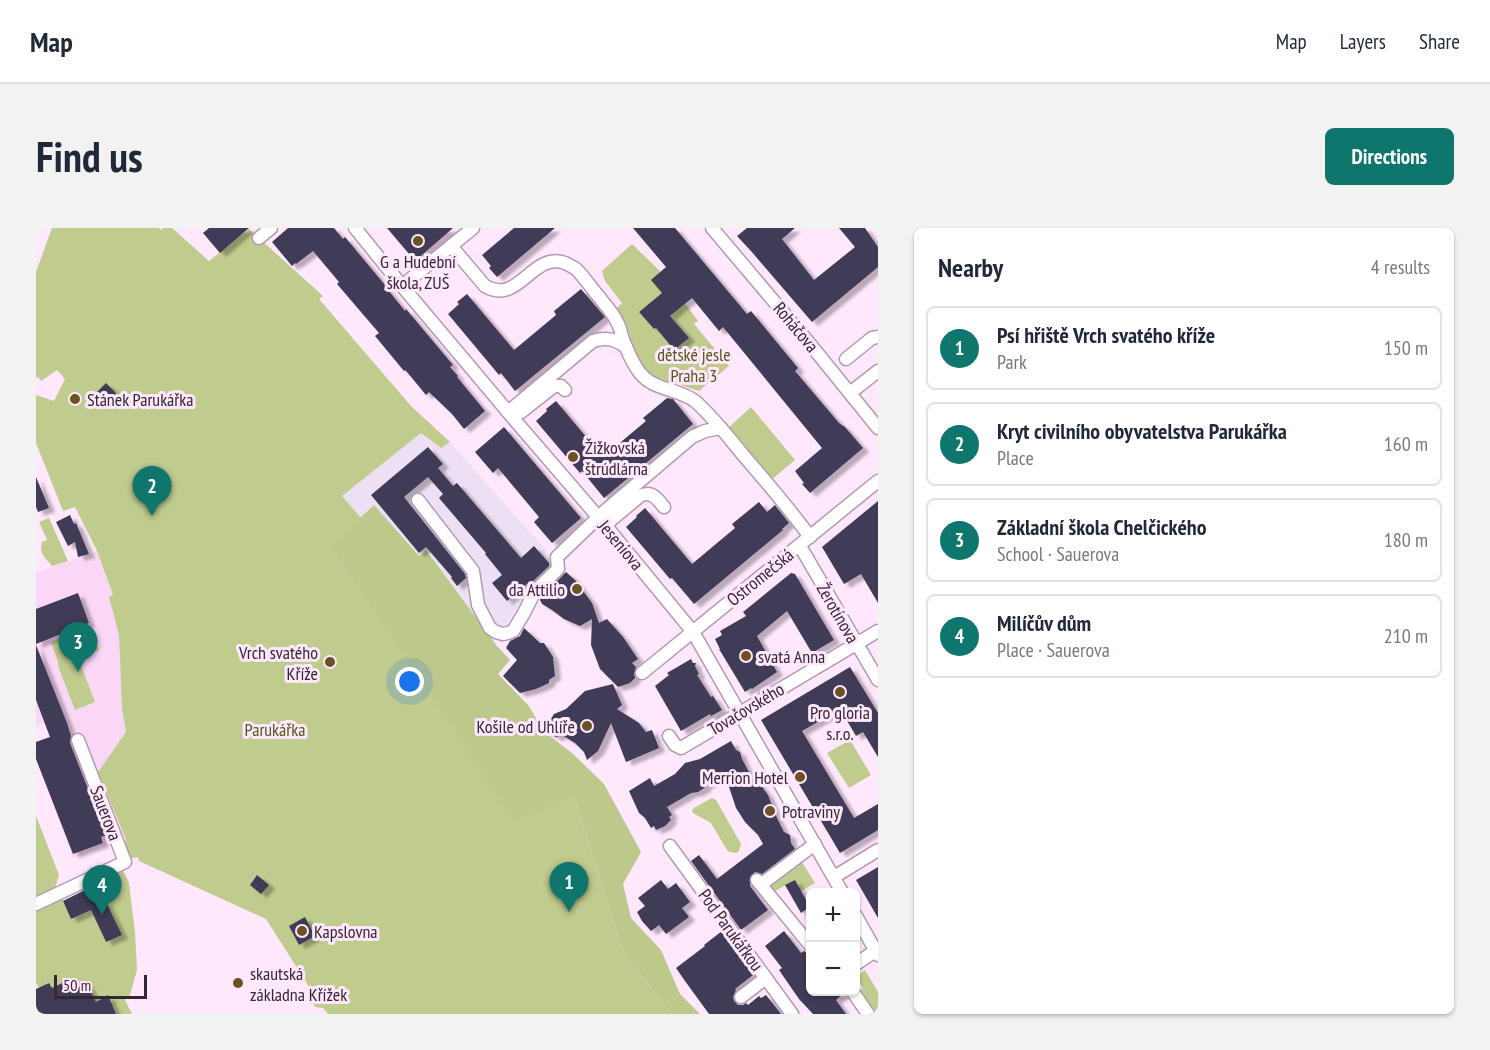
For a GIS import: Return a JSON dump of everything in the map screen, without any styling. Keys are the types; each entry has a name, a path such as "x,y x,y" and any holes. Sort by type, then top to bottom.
{"street":[{"path":"259,238 271,228"},
{"name":"Jeseniova","path":"355,228 693,632 840,888"},
{"path":"402,286 473,228"},
{"name":"Roháčova","path":"712,228 878,428"},
{"path":"452,246 485,286 491,290 507,290 518,284 541,264 552,261 563,262 576,268 617,320 635,366 645,379 652,384 689,397 698,404 721,428 810,537"},
{"path":"846,359 872,338 878,337"},
{"path":"511,415 593,341 600,339 617,341 626,347"},
{"path":"850,393 878,371"},
{"path":"511,415 554,386 561,386 565,390"},
{"path":"867,415 878,406"},
{"path":"602,522 692,437 705,431 721,428"},
{"name":"Ostromečská","path":"642,673 878,481"},
{"path":"418,500 473,571 478,604 484,618 490,628 503,634 513,630 535,591 558,569 557,557 602,522 645,493 655,496 664,507"},
{"name":"Žerotínova","path":"800,546 878,680"},
{"name":"Tovačovského","path":"669,736 675,745 681,748 878,631"},
{"name":"Sauerova","path":"36,904 125,862 78,740"},
{"path":"808,942 762,880 815,844"},
{"name":"Pod Parukářkou","path":"670,846 792,1014"},
{"path":"834,877 878,850"},
{"path":"860,924 877,953 860,962"},
{"path":"741,996 766,978"},
{"path":"856,996 868,1014"}],"shaded area":[{"path":"421,433 441,448 450,442 559,565 521,602 444,716 342,496"},
{"path":"97,551 113,596 109,598 119,635 122,709 126,732 98,773 125,837 73,858 36,759 36,742 52,735 50,730 47,731 44,723 36,727 36,573"}],"green space":[{"name":"Parukářka","path":"52,228 158,228 162,230 172,228 209,261 249,229 323,296 319,299 411,406 450,442 441,448 421,433 342,496 361,518 330,546 514,820 574,796 623,952 671,1014 328,1014 323,1008 315,1007 312,1001 315,996 266,919 139,861 138,857 128,859 125,837 98,772 126,732 122,709 119,635 109,597 113,595 97,551 75,507 63,511 36,443 36,395 54,401 65,379 57,370 41,381 38,377 36,378 36,272"},
{"name":"dětské jesle Praha 3","path":"632,244 661,272 669,301 662,307 655,299 639,312 674,350 688,338 670,316 685,303 698,321 694,324 729,366 699,391 652,376 638,362 626,324 617,308 622,303 605,281 602,271"},
{"path":"751,407 795,460 771,480 728,428"},
{"path":"374,505 419,556 426,550 497,646 510,660 498,674 529,706 543,731 572,753 604,784 641,852 623,884 631,918 661,950 680,994 700,1014 671,1014 623,952 574,796 514,821 330,546"},
{"path":"49,518 68,561 52,566 42,553 42,542 47,540 39,522"},
{"path":"90,628 99,650 78,658 95,702 75,710 51,642"},
{"path":"850,740 871,775 849,788 827,753"},
{"path":"712,798 716,800 741,844 736,853 727,850 711,823 693,813 694,808"},
{"path":"36,816 59,875 55,888 36,897"},
{"path":"800,859 815,883 793,896 790,893 799,888 795,880 775,891 768,882"},
{"path":"122,868 129,883 135,932 137,970 130,995 125,1000 132,1014 116,1014 108,996 96,1002 87,983 77,988 74,983 64,988 62,983 52,988 49,983 39,988 36,983 36,909 61,897 71,919 91,910 106,942 121,934 106,902 102,904 91,883"},
{"path":"865,970 878,992 878,1014 860,991 863,989 860,984 860,974"}],"building":[{"path":"209,228 249,228 220,253 203,233"},
{"path":"288,228 334,228 343,239 345,237 405,311 406,309 453,365 450,367 485,411 464,429 429,392 426,395 375,336 379,333 337,284 339,282 313,251 292,266 272,242"},
{"name":"G a Hudební škola, ZUŠ","path":"387,228 453,228 415,261"},
{"path":"514,228 555,228 497,277 482,255"},
{"path":"633,228 675,228 747,314 751,311 798,368 795,371 863,448 810,493 795,471 822,448 723,327 719,331 692,298 670,316 689,338 674,350 639,312 662,293 651,280 666,267"},
{"path":"747,228 795,228 782,239 814,280 855,247 839,228 865,228 878,247 878,267 812,322 737,236"},
{"path":"581,289 605,317 515,391 448,314 467,294 514,350 556,315 554,311"},
{"path":"106,383 116,393 104,405 94,395"},
{"path":"667,398 673,399 693,424 604,498 536,421 556,401 603,457 646,421 643,418"},
{"path":"504,427 581,518 552,543 534,522 539,517 498,468 493,473 475,452"},
{"path":"428,447 443,464 438,468 453,486 457,483 521,558 534,546 549,563 549,566 529,585 528,583 507,601 492,583 502,575 439,498 443,494 428,477 404,497 465,574 466,578 457,586 426,547 419,553 371,495"},
{"path":"36,477 49,508 38,512 36,507"},
{"path":"878,501 878,603 861,574 844,584 822,547"},
{"path":"759,502 767,512 775,505 789,523 694,604 626,527 645,508 692,564 735,528 732,524"},
{"path":"70,515 74,524 76,523 89,554 78,557 75,542 68,546 56,522"},
{"path":"566,572 592,603 599,623 607,619 638,659 632,663 636,667 635,678 630,683 618,687 600,669 591,645 592,619 580,626 564,619 542,604 540,600 542,596"},
{"path":"791,573 795,574 834,640 812,653 787,611 757,636 777,672 745,692 715,639 722,635 720,631 746,616 743,612"},
{"path":"78,593 89,623 36,644 36,609"},
{"path":"524,628 540,643 544,643 553,657 555,676 549,680 549,683 520,693 503,676 517,660 506,648 510,641 520,636"},
{"path":"36,645 67,723 71,736 70,743 106,835 101,837 103,843 73,854 36,759 36,742 50,737 36,700"},
{"path":"691,659 693,663 696,663 699,674 697,675 722,710 711,716 710,714 681,731 655,686 669,675 667,673"},
{"path":"850,667 878,713 878,757 863,732 856,736 840,709 802,731 854,818 878,804 878,830 840,853 761,720"},
{"path":"613,684 622,705 617,709 639,723 646,732 652,730 659,748 626,762 611,723 598,751 587,760 584,752 575,743 562,735 556,737 544,730 554,714 566,709 585,691"},
{"path":"731,741 736,750 740,752 750,774 768,795 784,832 790,835 795,849 762,874 755,872 750,877 750,886 768,910 741,930 691,861 699,855 717,879 763,844 736,808 728,784 722,775 698,792 691,793 667,807 672,815 669,817 671,820 656,830 654,826 651,828 639,813 629,791 650,778 654,786 675,774 685,763 700,759"},
{"path":"878,867 878,918 856,880"},
{"path":"257,875 269,885 261,894 250,885"},
{"path":"661,880 668,889 676,883 690,902 682,908 689,917 666,934 659,925 651,931 637,912 645,906 638,898"},
{"path":"795,880 806,900 806,910 801,913 785,885"},
{"path":"93,886 102,904 106,902 122,935 106,942 91,910 71,919 63,901"},
{"name":"Kapslovna","path":"305,917 315,936 299,945 289,926"},
{"path":"722,931 753,975 735,989 734,1001 738,1005 746,1003 748,1005 759,996 761,998 766,995 781,1014 709,1014 685,981 676,968"},
{"path":"784,931 801,953 806,952 806,996 840,996 836,1000 846,1014 813,1014 799,999 779,970 782,968 765,946"},
{"path":"49,983 52,988 62,983 64,988 74,983 77,988 87,983 96,1002 108,995 116,1014 36,1014 36,989"}],"place":[{"name":"G a Hudební škola, ZUŠ","path":"418,241"},
{"name":"Stánek Parukářka","path":"75,399"},
{"name":"Žižkovská štrúdlárna","path":"573,457"},
{"name":"Kryt civilního obyvatelstva Parukářka","path":"152,516"},
{"name":"da Attilio","path":"577,589"},
{"name":"svatá Anna","path":"746,656"},
{"name":"Vrch svatého Kříže","path":"330,662"},
{"name":"Základní škola Chelčického","path":"78,672"},
{"name":"Pro gloria s.r.o.","path":"840,692"},
{"name":"Košile od Uhlíře","path":"587,726"},
{"name":"Merrion Hotel","path":"800,777"},
{"name":"Potraviny","path":"770,811"},
{"name":"Psí hřiště Vrch svatého kříže","path":"569,912"},
{"name":"Milíčův dům","path":"102,915"},
{"name":"Kapslovna","path":"302,931"},
{"name":"skautská základna Křížek","path":"238,983"}]}
